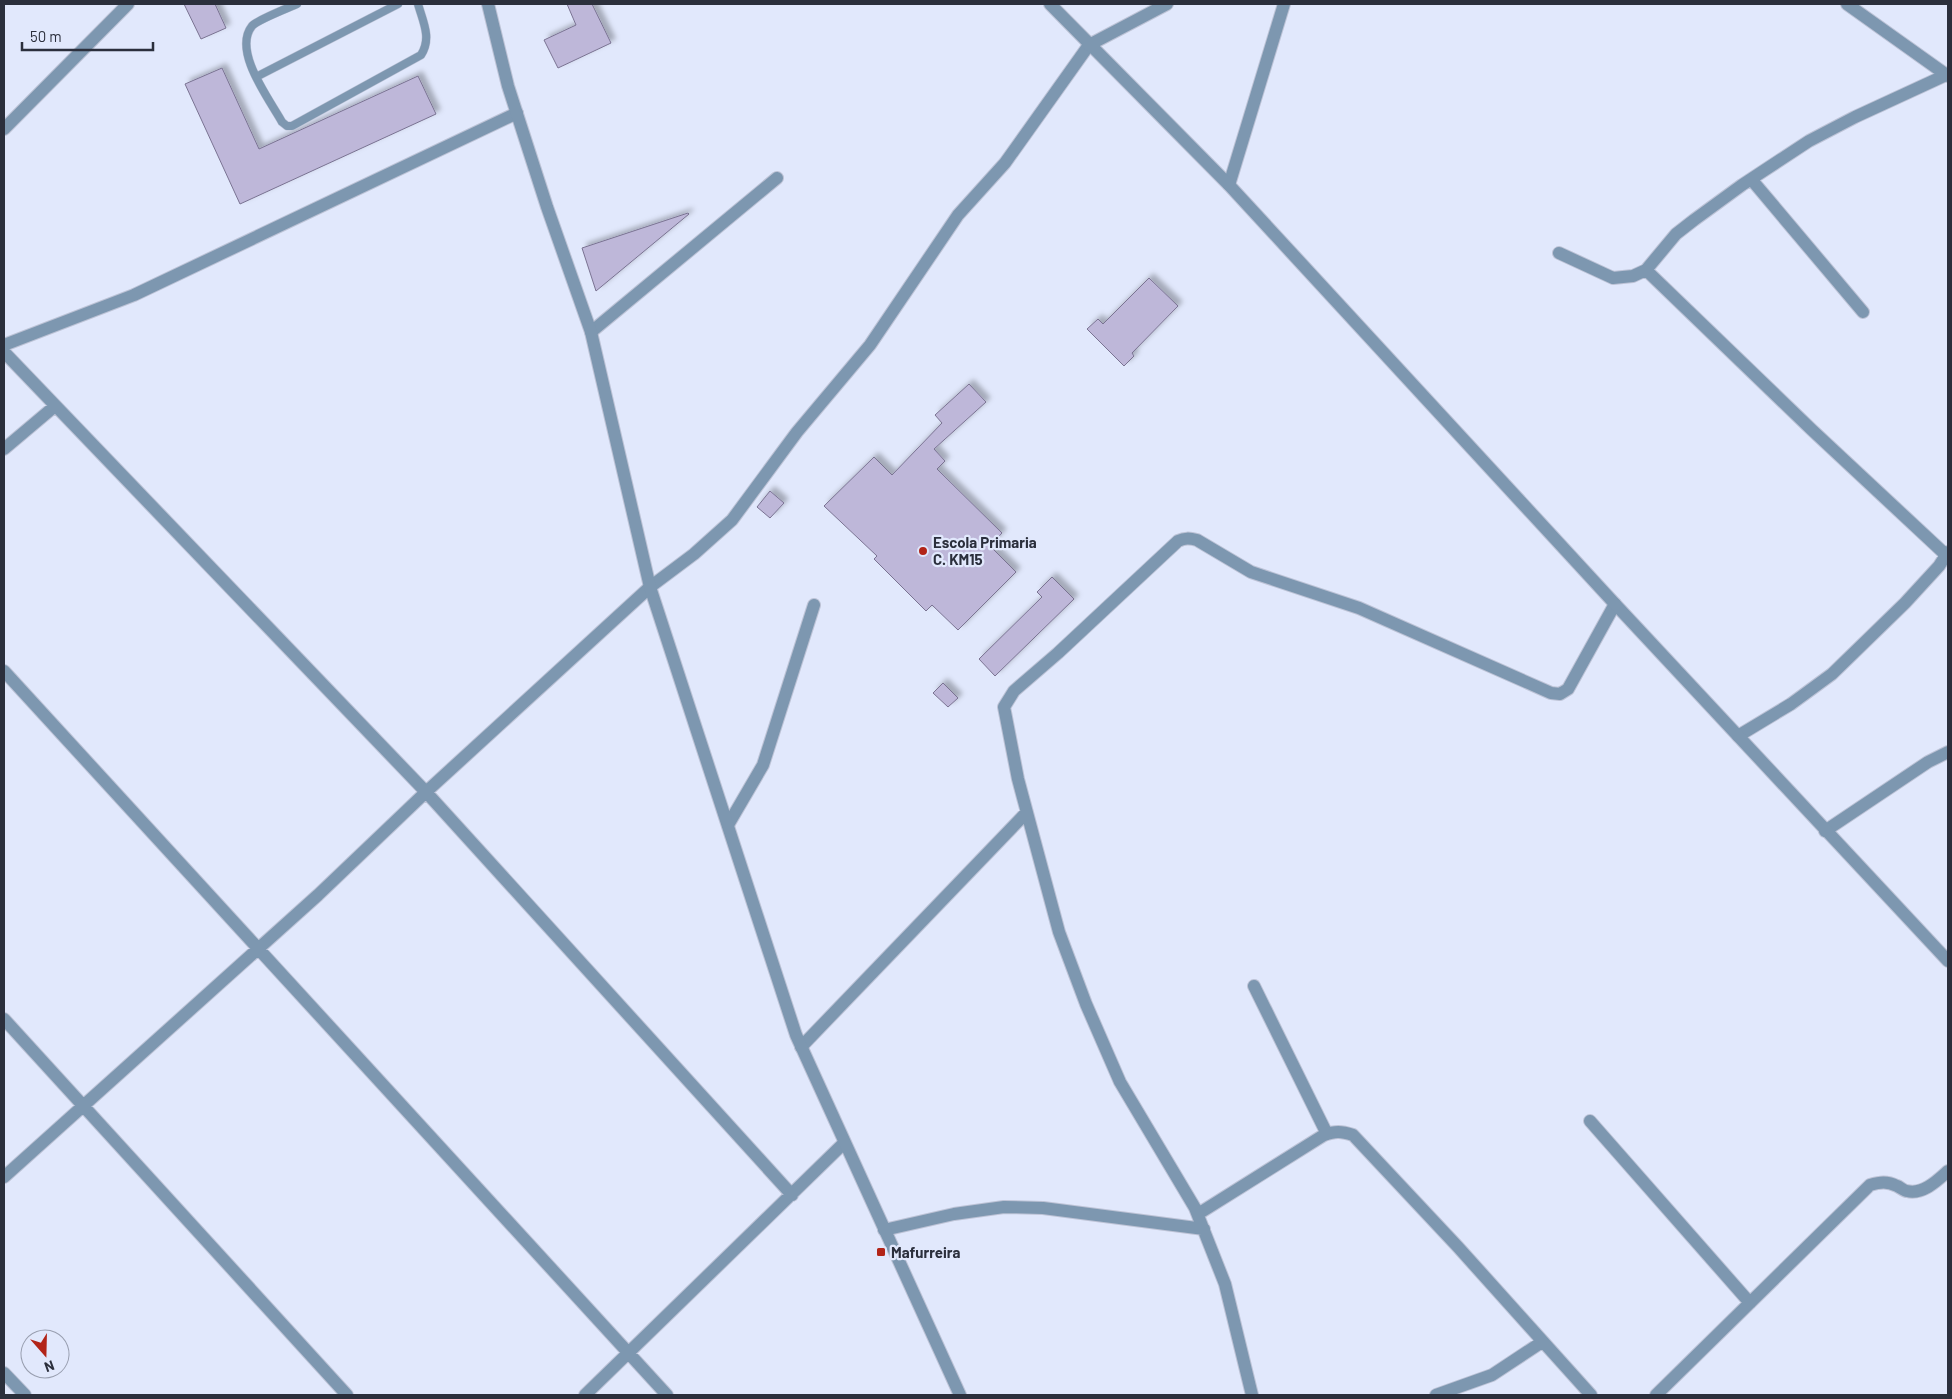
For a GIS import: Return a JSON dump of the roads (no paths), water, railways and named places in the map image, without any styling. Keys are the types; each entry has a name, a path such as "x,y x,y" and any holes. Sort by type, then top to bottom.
{"street":[{"path":"4,129 128,4"},
{"path":"488,4 508,86 591,332 650,587 796,1035 960,1395"},
{"path":"1050,4 1229,185 1614,604 1948,961"},
{"path":"4,1177 259,949 426,792 650,587 694,554 732,520 797,432 870,345 958,215 1005,163 1089,45 1167,4"},
{"path":"1229,185 1284,4"},
{"path":"1847,4 1947,75"},
{"path":"1558,253 1613,278 1633,276 1646,270 1676,234 1751,179 1809,141 1855,117 1947,75"},
{"path":"4,345 134,295 517,113"},
{"path":"591,332 777,178"},
{"path":"1751,179 1863,312"},
{"path":"1646,270 1805,423 1947,553 1939,566 1904,603 1832,674 1791,704 1738,736"},
{"path":"4,352 426,792 792,1195"},
{"path":"4,449 55,406"},
{"path":"1252,1395 1225,1284 1198,1214 1120,1082 1086,1004 1059,932 1027,812 1004,707 1014,691 1058,653 1178,541 1183,539 1197,540 1250,572 1359,608 1551,693 1560,694 1568,689 1614,604"},
{"path":"728,825 763,765 814,605"},
{"path":"4,671 667,1395"},
{"path":"1825,831 1928,762 1948,752"},
{"path":"801,1047 1027,812"},
{"path":"1254,986 1327,1134"},
{"path":"4,1019 347,1395"},
{"path":"1590,1121 1750,1303"},
{"path":"1198,1214 1327,1134 1342,1132 1352,1135 1458,1247 1591,1395"},
{"path":"585,1395 844,1143"},
{"path":"1656,1395 1870,1186 1883,1181 1894,1184 1908,1192 1922,1190 1936,1182 1948,1171"},
{"path":"884,1230 954,1214 1004,1207 1043,1208 1204,1229"},
{"path":"1436,1395 1492,1375 1542,1342"},
{"path":"4,1372 25,1395"}],"lane":[{"path":"297,4 253,25 249,32 247,44 248,60 256,77 282,122 287,126 292,126 421,55 426,47 428,38 418,4"},
{"path":"256,77 398,4"}],"place":[{"name":"Escola Primaria C. KM15","path":"923,551"},
{"name":"Mafurreira","path":"881,1252"}]}
